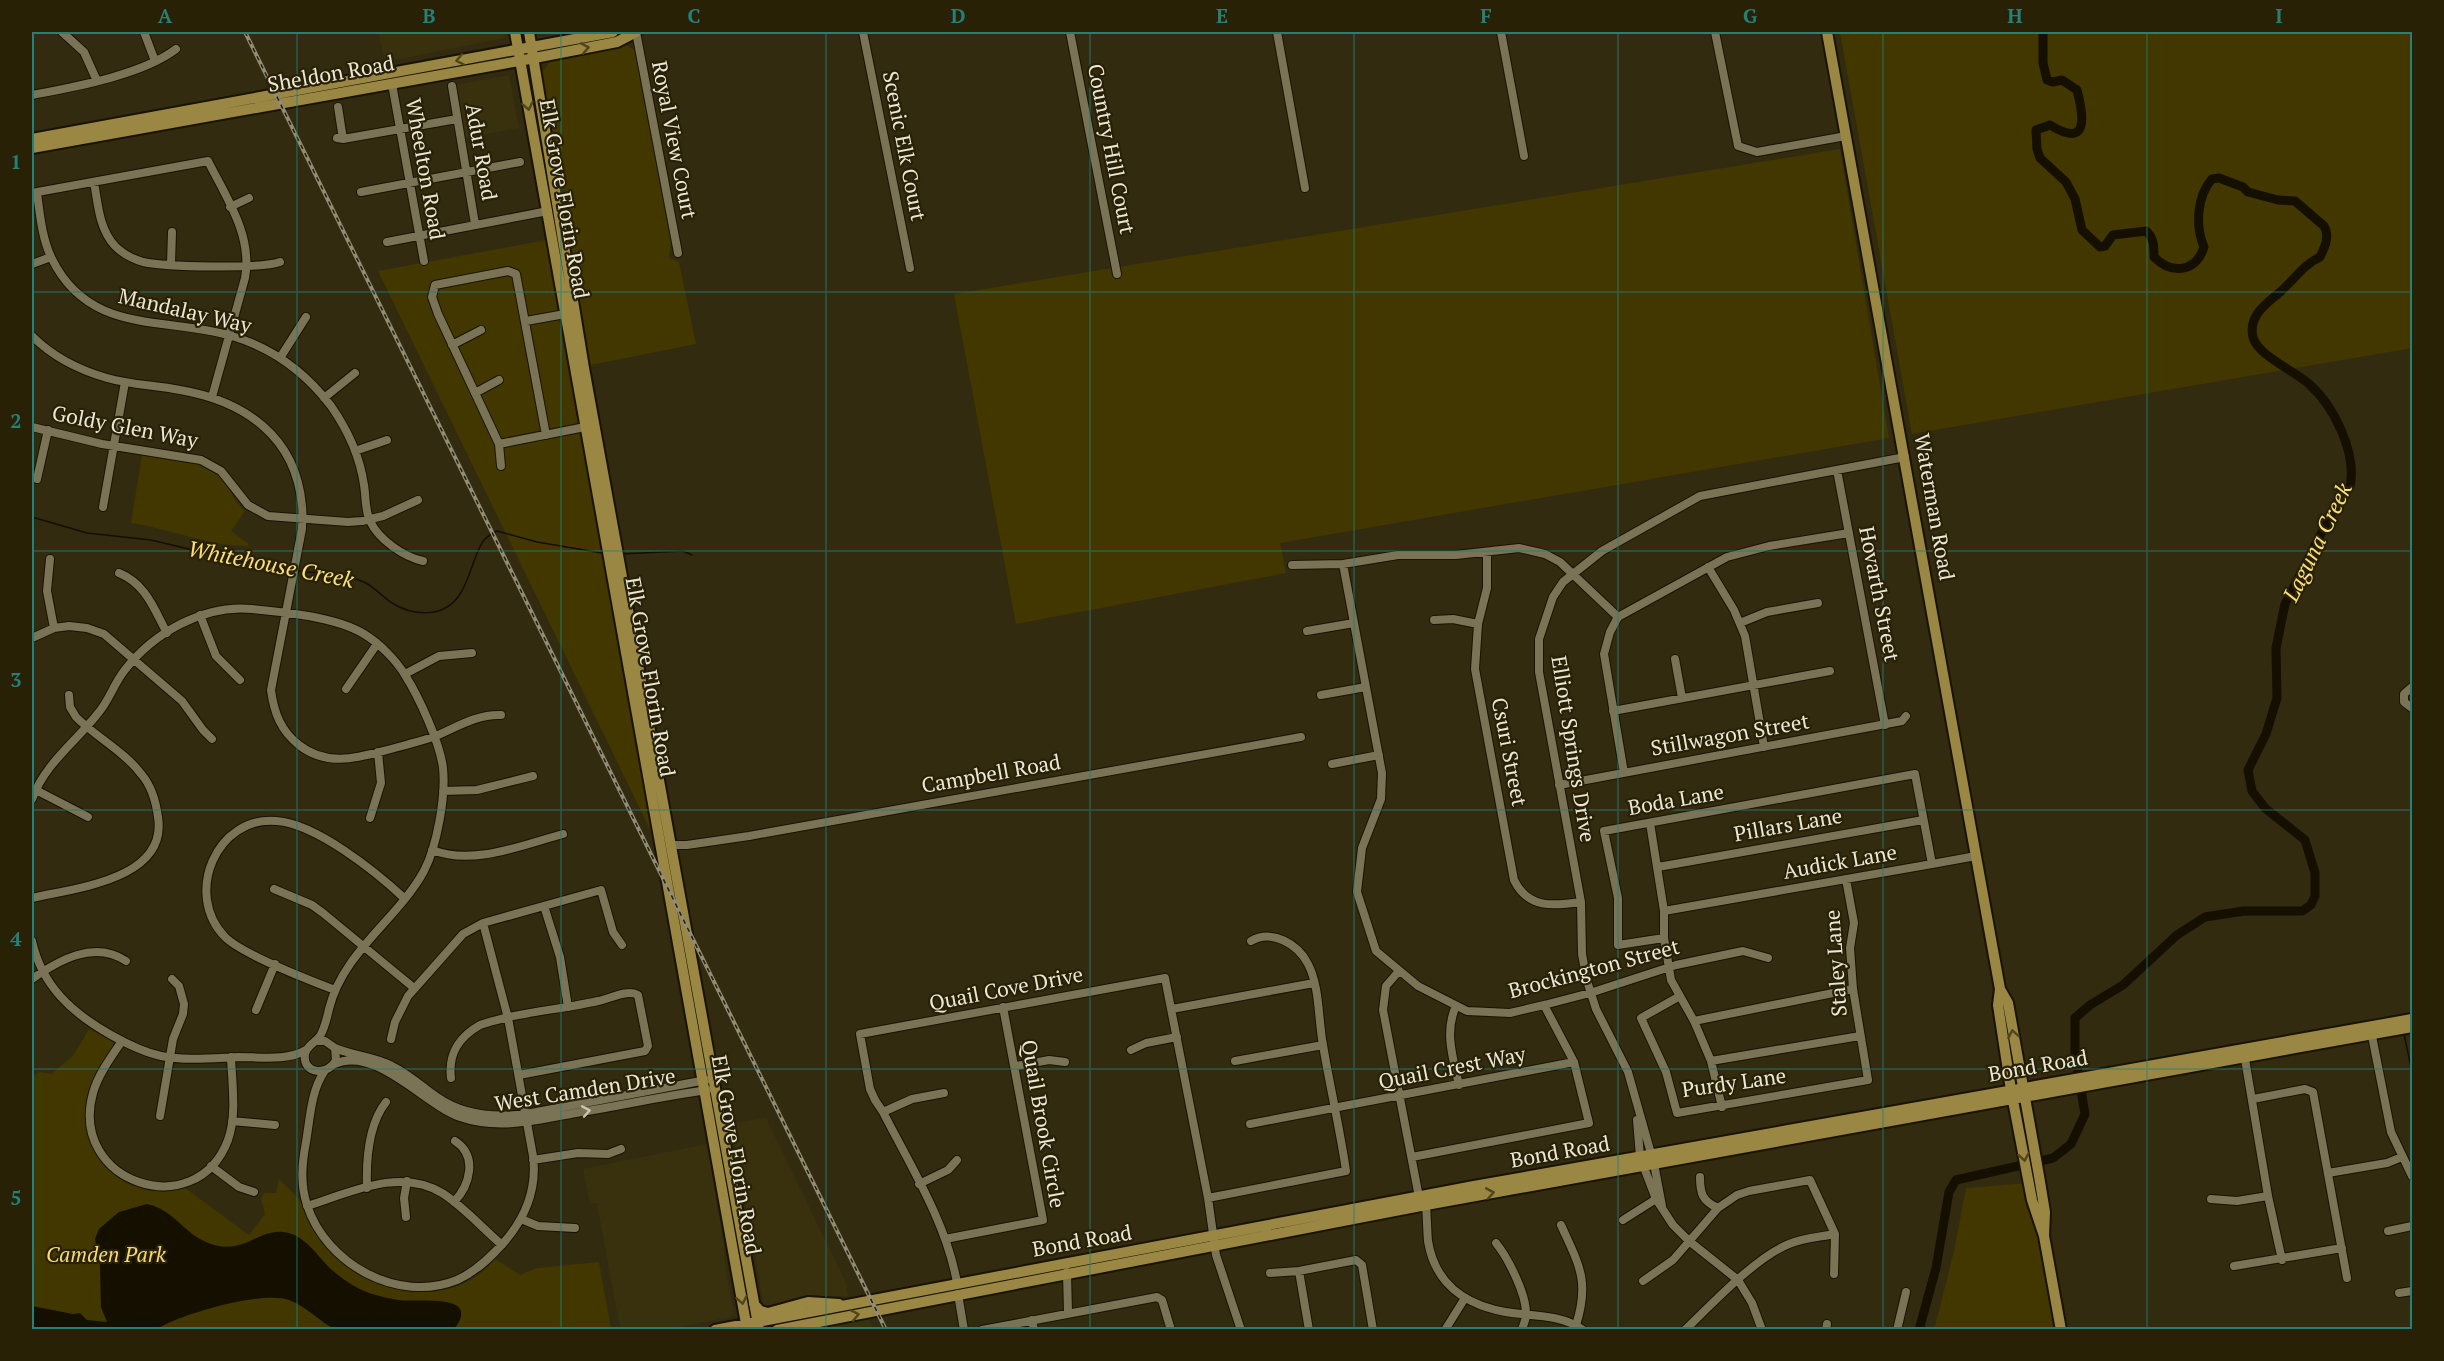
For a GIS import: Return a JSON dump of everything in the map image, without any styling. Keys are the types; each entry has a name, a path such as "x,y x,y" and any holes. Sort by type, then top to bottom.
{"main road":[{"name":"Elk Grove Florin Road","path":"515,32 581,403 590,425 671,848 722,1189 752,1326"},
{"name":"Elk Grove Florin Road","path":"529,32 590,425 656,824 708,1085 729,1172 754,1304 752,1326"},
{"name":"Sheldon Road","path":"32,139 613,32"},
{"path":"624,32 638,32"},
{"name":"Sheldon Road","path":"32,148 519,61 618,42 638,32"},
{"name":"Waterman Road","path":"1827,32 2000,989 2008,1003 2020,1134 2028,1179 2034,1209 2044,1236 2061,1329"},
{"path":"372,87 388,78 412,73 417,69"},
{"path":"548,210 554,213 555,219 560,223"},
{"path":"656,824 666,846 671,848"},
{"name":"Bond Road","path":"2091,1081 2306,1038 2388,1027 2412,1019"},
{"name":"Bond Road","path":"2388,1027 2412,1027"},
{"name":"Bond Road","path":"715,1329 752,1326 845,1305 1067,1272 1422,1201 2018,1093 2246,1059 2371,1030"},
{"path":"2246,1059 2251,1052 2294,1045 2306,1038"},
{"name":"Waterman Road","path":"2018,1093 2031,1133 2040,1176 2045,1212 2044,1236"},
{"path":"714,1141 722,1155 725,1169 729,1172"},
{"name":"Bond Road","path":"1422,1201 1474,1186 1647,1161"},
{"path":"722,1189 726,1189 729,1199 735,1205"},
{"name":"Bond Road","path":"958,1289 1018,1272 1120,1254 1214,1241"},
{"path":"1067,1272 1070,1267 1111,1259 1120,1254"},
{"path":"777,1329 900,1306 910,1300 958,1289"},
{"path":"754,1304 760,1311 768,1313 808,1302 845,1305"}],"street":[{"path":"62,32 84,52 97,81"},
{"path":"144,32 155,61"},
{"name":"Royal View Court","path":"638,32 678,254"},
{"name":"Scenic Elk Court","path":"863,32 910,268"},
{"name":"Country Hill Court","path":"1070,32 1118,274"},
{"path":"1277,32 1305,188"},
{"path":"1501,32 1524,156"},
{"path":"1715,32 1738,146 1757,152 1846,136"},
{"path":"32,95 97,81 155,61 176,49"},
{"name":"Wheelton Road","path":"392,84 424,261"},
{"name":"Adur Road","path":"452,86 476,224"},
{"path":"338,107 340,139 458,119"},
{"path":"34,193 208,161 244,238 247,266 212,397"},
{"path":"362,192 520,162"},
{"path":"94,182 103,227 116,247 130,257 141,261 171,264 267,266 280,262"},
{"name":"Mandalay Way","path":"34,193 51,257 75,291 104,311 137,321 229,335 261,347 301,374 324,398 340,421 355,451 364,485 369,520"},
{"path":"230,207 249,198"},
{"path":"387,242 548,210"},
{"path":"171,264 172,232"},
{"path":"32,264 51,257"},
{"path":"501,466 499,444 432,297 435,285 513,271 518,278 546,435"},
{"path":"526,321 565,314"},
{"path":"280,358 306,317"},
{"path":"452,345 480,330"},
{"path":"32,338 57,356 81,369 125,382 182,390 212,397 247,413 275,438 294,472 303,507 296,560 271,690 280,725 304,749 326,758 350,759 434,736 481,717 501,716"},
{"path":"324,398 355,373"},
{"path":"475,393 500,380"},
{"path":"103,507 125,382"},
{"path":"499,444 590,425"},
{"name":"Goldy Glen Way","path":"32,427 113,445 201,460 221,471 243,501 268,516 348,522 369,520 407,507 418,500"},
{"path":"37,479 48,430"},
{"path":"355,451 387,440"},
{"name":"Elliott Springs Drive","path":"1738,1280 1689,1241 1673,1225 1659,1203 1647,1161 1628,1072 1590,993 1582,954 1581,902 1539,672 1539,639 1554,597 1563,582 1573,573 1602,551 1700,496 1905,458"},
{"name":"Hovarth Street","path":"1837,470 1885,725"},
{"path":"369,520 389,543 411,558 423,561"},
{"path":"1624,773 1604,654 1610,632 1618,617 1708,567 1746,551 1849,533"},
{"path":"1292,565 1343,564 1398,555 1487,553 1519,548 1545,554 1560,562 1618,617"},
{"name":"Csuri Street","path":"1487,553 1487,588 1478,624 1475,669 1514,880 1520,891 1539,903 1581,902"},
{"path":"50,559 47,591 54,628"},
{"name":"Brockington Street","path":"1343,564 1382,773 1382,799 1362,848 1357,892 1376,951 1418,986 1456,1006 1467,1011 1510,1013 1590,993 1669,967 1743,951 1768,958"},
{"path":"1708,567 1745,636 1764,747"},
{"path":"119,573 130,577 141,586 167,633"},
{"path":"1740,623 1767,612 1818,603"},
{"path":"32,941 42,973 55,992 74,1012 122,1041 147,1052 170,1057 279,1057 306,1050 322,1033 335,990 343,974 424,871 432,850 443,791 443,768 434,736 405,674 377,644 352,628 322,620 233,608 200,615 147,646 120,677 100,712 61,752 33,792 88,817"},
{"path":"200,615 216,656 240,680"},
{"path":"1434,620 1453,619 1478,624"},
{"path":"1307,631 1354,623"},
{"path":"32,638 54,628 75,626 99,632 114,641 182,701 212,739"},
{"path":"346,689 377,644"},
{"path":"405,674 439,656 472,652"},
{"path":"1675,659 1682,698"},
{"path":"1613,711 1830,671"},
{"path":"1321,695 1366,687"},
{"path":"2412,687 2404,694 2404,702 2412,708"},
{"path":"32,898 109,880 126,873 145,858 158,835 159,821 155,801 143,776 72,712 69,695"},
{"name":"Stillwagon Street","path":"1559,785 1885,725 1902,721 1906,716"},
{"name":"Campbell Road","path":"671,848 680,850 687,845 749,836 1301,736"},
{"path":"370,818 381,783 378,752"},
{"path":"1332,764 1379,755"},
{"name":"Boda Lane","path":"1664,938 1618,945 1618,898 1604,831 1915,774 1923,820"},
{"path":"443,791 477,790 533,776"},
{"path":"335,990 234,944 224,936 213,921 207,903 205,884 209,865 227,840 246,825 257,820 275,820 302,826 366,867 404,898"},
{"path":"1923,820 1932,864"},
{"name":"Pillars Lane","path":"1658,867 1923,820"},
{"path":"1650,823 1664,911 1664,938 1671,980 1694,1021 1711,1061 1722,1107"},
{"path":"432,850 452,856 470,856 563,834"},
{"name":"Audick Lane","path":"1664,911 1976,856"},
{"name":"Staley Lane","path":"1846,879 1854,923 1850,948 1853,989 1868,1080"},
{"path":"274,889 312,905 414,988"},
{"path":"391,1039 399,1012 414,988 458,938 483,923 601,890 613,932 622,945"},
{"path":"544,906 560,957 568,1007"},
{"path":"327,1017 332,1046 337,1056 335,1064 324,1072 314,1099 302,1164 307,1206 317,1228 339,1255 374,1277 401,1286 430,1287 457,1280 476,1270 502,1245 521,1219 532,1188 533,1160 508,1018 483,923"},
{"path":"1208,1198 1347,1171 1323,1045 1314,983 1308,963 1288,943 1273,936 1263,936 1251,941"},
{"path":"32,979 75,956 92,951 108,952 126,961"},
{"path":"256,1010 275,964"},
{"path":"1399,971 1386,986 1383,1010 1422,1201 1428,1242 1433,1259 1445,1280 1465,1298 1487,1309 1554,1318 1579,1327 1583,1281 1561,1225"},
{"name":"Quail Cove Drive","path":"964,1329 954,1266 945,1239 883,1112 874,1100 860,1035 1165,978 1208,1198 1216,1255 1241,1329"},
{"path":"160,1116 170,1057 184,1004 179,986 172,979"},
{"path":"1172,1009 1314,983"},
{"path":"1694,1021 1853,989"},
{"path":"451,1078 452,1057 458,1042 466,1033 480,1025 633,992 638,995 648,1046 645,1051 519,1075"},
{"name":"Purdy Lane","path":"1680,996 1641,1018 1666,1072 1677,1113 1868,1080"},
{"path":"1412,1157 1589,1123 1574,1062 1544,1005"},
{"path":"1456,1006 1450,1019 1449,1039 1459,1085"},
{"name":"Quail Brook Circle","path":"945,1239 1043,1220 1016,1066 1003,1007"},
{"path":"2371,1030 2388,1121 2412,1176"},
{"path":"1711,1061 1860,1036"},
{"path":"1131,1050 1146,1043 1177,1037"},
{"path":"122,1041 96,1084 91,1103 92,1133 102,1155 124,1176 136,1182 154,1186 185,1182 211,1166 226,1143 232,1121 231,1057"},
{"path":"316,1041 332,1046"},
{"path":"1235,1061 1323,1045"},
{"name":"West Camden Drive","path":"332,1046 395,1067 438,1098 461,1109 497,1116 526,1118"},
{"path":"306,1050 314,1099"},
{"path":"279,1057 324,1072"},
{"path":"2246,1059 2268,1196 2282,1260"},
{"path":"1016,1066 1049,1060 1065,1062"},
{"name":"West Camden Drive","path":"335,1064 349,1061 383,1070 438,1107 459,1117 492,1124 708,1085"},
{"name":"Quail Crest Way","path":"1250,1124 1574,1062"},
{"path":"2253,1099 2305,1089 2313,1092 2347,1278"},
{"path":"883,1112 912,1100 944,1093"},
{"path":"367,1188 368,1159 373,1129 376,1117 386,1102"},
{"path":"232,1121 275,1125"},
{"path":"454,1202 465,1188 469,1165 464,1149 456,1141"},
{"path":"533,1160 578,1153 608,1155 621,1149"},
{"path":"2328,1173 2388,1163 2402,1157"},
{"path":"919,1184 948,1170 957,1160"},
{"path":"211,1166 239,1187 254,1192"},
{"path":"1700,1177 1700,1188 1704,1199 1718,1208"},
{"path":"1643,1281 1673,1260 1718,1208 1737,1195 1810,1180 1834,1234 1834,1274"},
{"path":"307,1206 367,1188 407,1181 432,1188 454,1202 502,1245"},
{"path":"406,1217 404,1198 407,1181"},
{"path":"2211,1199 2237,1201 2268,1196"},
{"path":"1623,1220 1659,1203"},
{"path":"521,1219 538,1226 575,1228"},
{"path":"2388,1230 2412,1226"},
{"path":"1685,1329 1738,1280 1784,1246 1801,1240 1834,1234"},
{"path":"1496,1243 1506,1257 1518,1283 1526,1314 1522,1329"},
{"path":"2234,1266 2282,1260 2342,1248"},
{"path":"1270,1273 1299,1272 1356,1260 1362,1265 1373,1329"},
{"path":"1067,1272 1068,1313"},
{"path":"1299,1272 1309,1329"},
{"path":"1738,1280 1752,1303 1762,1329"},
{"path":"2399,1293 2412,1291"},
{"path":"1897,1329 1906,1292"},
{"path":"982,1329 1157,1296 1162,1300 1171,1329"},
{"path":"1445,1329 1465,1298"},
{"path":"1032,1320 1034,1329"}],"shaded area":[{"path":"378,32 504,32 505,38 385,62"},
{"path":"509,75 519,128 465,138 455,85"},
{"path":"766,1118 846,1283 848,1296 804,1298 769,1308 764,1307 731,1123"},
{"path":"707,1144 734,1312 731,1317 670,1329 620,1329 597,1203 590,1204 583,1169"},
{"path":"147,1204 164,1211 196,1237 217,1246 239,1245 273,1232 291,1234 304,1241 336,1274 359,1288 395,1300 450,1303 460,1309 461,1318 455,1329 341,1330 329,1326 308,1310 289,1300 260,1298 201,1311 157,1329 32,1327 32,1306 73,1314 80,1313 87,1320 107,1322 101,1307 100,1266 95,1239 99,1229 119,1212"},
{"path":"868,1318 874,1329 816,1329"}],"green space":[{"path":"1840,32 2412,32 2412,348 1912,434"},
{"path":"626,45 635,50 671,241 669,258 679,262 696,344 586,366 683,897 378,271 568,236 542,70 550,61"},
{"path":"1840,149 1889,438 1280,543 1286,573 1016,624 954,294"},
{"path":"142,455 186,460 215,472 245,511 231,531 249,544 248,546 218,543 131,523"},
{"name":"Camden Park","path":"89,1029 113,1042 110,1053 88,1096 86,1117 89,1137 97,1155 125,1182 143,1189 163,1192 185,1188 249,1235 265,1214 261,1199 264,1193 276,1193 279,1179 301,1203 321,1242 342,1264 363,1277 385,1286 409,1291 433,1292 456,1287 477,1276 495,1259 520,1275 537,1268 599,1262 611,1329 32,1330 32,1077 39,1072 51,1074 73,1056"},
{"path":"2028,1183 2063,1329 1934,1330 1954,1251 1966,1188"}],"waterway":[{"name":"Laguna Creek","path":"1919,1330 1936,1268 1949,1192 1956,1180 2053,1158 2071,1144 2085,1114 2075,1055 2075,1018 2090,1005 2123,985 2177,935 2205,917 2244,911 2302,911 2311,905 2315,896 2315,873 2305,840 2265,808 2252,791 2248,770 2266,734 2277,698 2276,648 2285,604 2343,491 2350,487 2350,460 2342,431 2318,393 2303,379 2261,350 2256,344 2252,330 2259,311 2304,268 2320,257 2326,242 2326,230 2295,201 2278,200 2248,192 2243,187 2219,178 2212,179 2203,194 2199,212 2199,230 2204,247 2195,262 2189,266 2176,268 2161,263 2154,257 2152,239 2146,231 2113,235 2105,246 2100,247 2082,230 2075,199 2066,182 2040,158 2037,149 2036,130 2050,125 2063,131 2078,132 2082,119 2077,90 2062,80 2053,82 2047,80 2043,63 2043,32"},
{"name":"Whitehouse Creek","path":"32,517 87,533 151,540 256,565 290,569"},
{"name":"Whitehouse Creek","path":"298,571 358,580 400,607 427,613 444,609 458,597 481,544 497,531 537,542 602,553"},
{"name":"Whitehouse Creek","path":"622,554 683,551 692,555"},
{"path":"2404,1034 2412,1072"}],"railway":[{"path":"245,32 886,1330"}]}
